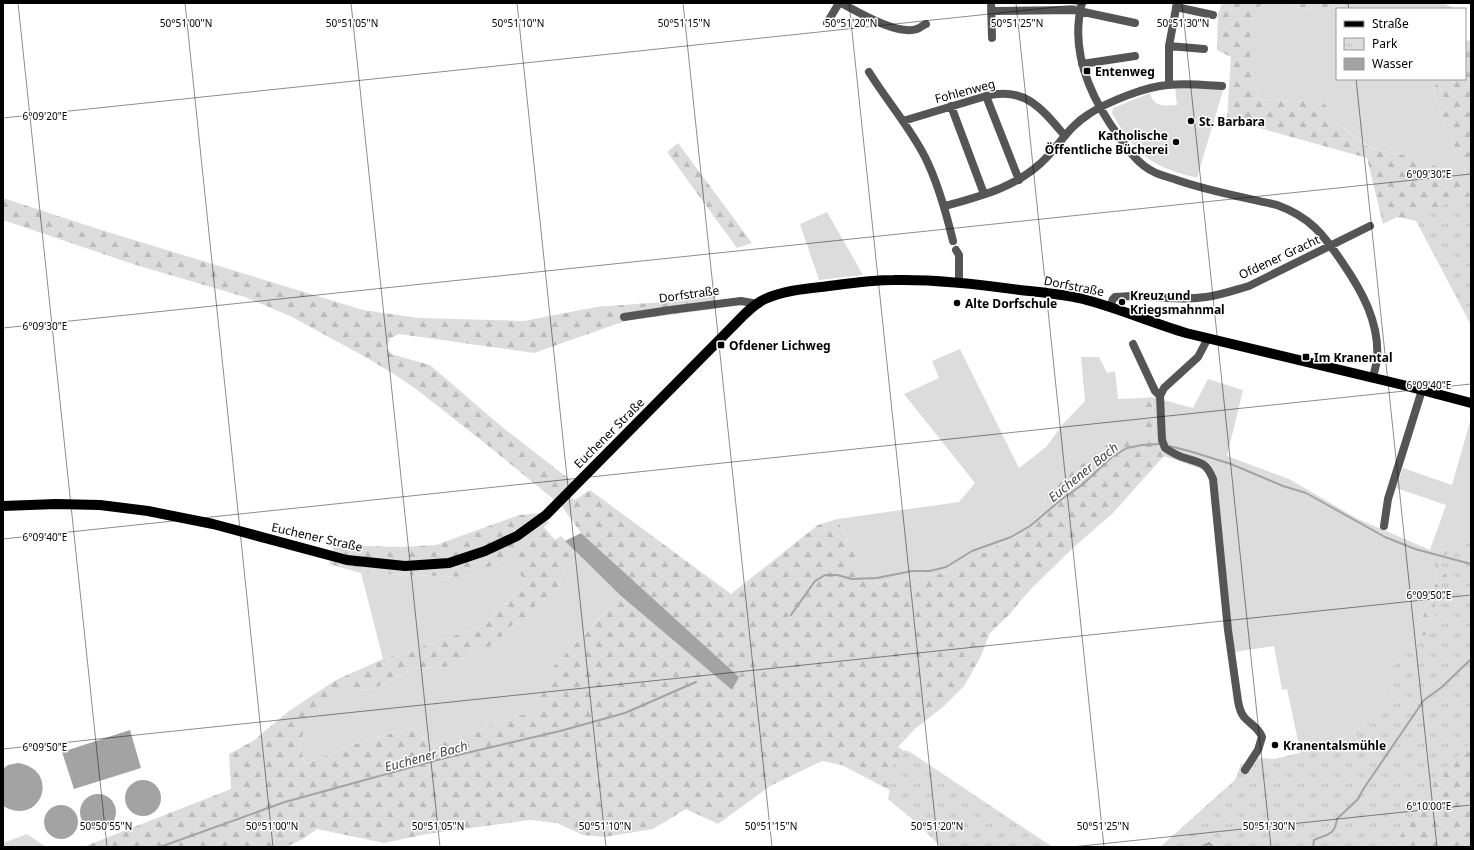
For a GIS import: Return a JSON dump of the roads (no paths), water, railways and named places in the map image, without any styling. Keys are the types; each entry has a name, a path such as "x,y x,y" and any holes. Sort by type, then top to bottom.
{"main road":[{"name":"Dorfstraße","path":"731,328 758,304 768,298 788,291 857,282 892,280 924,280 959,283 1082,298 1156,324 1422,390 1471,404"},
{"name":"Euchener Straße","path":"3,506 78,504 148,511 213,524 347,560 405,566 449,563 485,551 517,536 546,515 731,328"}],"street":[{"path":"827,24 840,3 896,29 916,29 926,24"},
{"path":"1082,3 1078,33 1079,49 1089,87 1106,120 1136,160 1154,172 1189,185 1277,205 1306,219 1331,246 1356,282 1365,299 1371,316 1375,335 1377,360 1373,378"},
{"path":"1169,84 1169,46 1176,5 1214,15"},
{"path":"992,38 991,7 1074,10 1135,23"},
{"path":"1169,46 1204,49"},
{"path":"1082,64 1135,56"},
{"path":"869,72 878,88 904,121 925,157 944,206 953,241"},
{"path":"944,206 984,194 1030,174 1047,157 1072,126 1099,108 1138,92 1169,84 1222,86"},
{"name":"Fohlenweg","path":"904,121 986,96 1008,93 1021,96 1041,108 1065,136"},
{"path":"986,96 1019,180"},
{"path":"951,106 984,194"},
{"name":"Ofdener Gracht","path":"1143,296 1198,298 1249,286 1370,226"},
{"path":"956,250 959,255 959,283"},
{"path":"1110,307 1115,297 1132,296"},
{"name":"Dorfstraße","path":"624,317 741,301 758,304"},
{"path":"1208,338 1198,357 1164,388 1160,396 1163,444 1184,458 1197,461 1205,465 1210,470 1213,479 1228,630 1238,701 1243,717 1258,730 1262,737 1258,750 1245,770"},
{"path":"1133,344 1155,391 1160,396"},
{"path":"1384,526 1388,499 1422,390"}],"water":[{"path":"581,533 739,677 732,690 621,596 565,541"},
{"path":"130,730 141,768 74,789 62,752"},
{"path":"18,763 32,768 40,776 43,785 41,795 36,804 28,810 16,811 3,806 3,769 8,765"},
{"path":"143,780 156,785 161,798 156,811 143,816 130,811 125,798 130,785"},
{"path":"98,794 111,799 116,812 111,825 98,830 85,825 80,812 85,799"},
{"path":"58,805 64,805 68,806 75,812 78,822 77,829 71,836 64,839 58,839 54,838 47,832 44,825 44,819 45,815 51,808"}],"waterway":[{"name":"Euchener Bach","path":"791,615 815,581 825,575 837,575 852,579 877,578 912,571 930,571 946,567 972,551 1011,537 1030,526 1062,499 1082,485 1112,457 1127,448 1160,444"},
{"name":"Euchener Bach","path":"1169,446 1231,464 1283,486 1306,493 1385,537 1415,549 1471,564"},
{"path":"1313,847 1314,840 1333,831 1337,819 1358,799 1424,700 1442,687 1471,659"},
{"name":"Euchener Bach","path":"160,847 285,802 441,759 560,731 625,713 696,682"},
{"path":"1202,847 1209,843 1213,847"}],"place":[{"name":"Entenweg","path":"1087,71"},
{"name":"St. Barbara","path":"1191,121"},
{"name":"Katholische Öffentliche Bücherei","path":"1176,142"},
{"name":"Kreuz und Kriegsmahnmal","path":"1122,302"},
{"name":"Alte Dorfschule","path":"957,303"},
{"name":"Ofdener Lichweg","path":"721,345"},
{"name":"Im Kranental","path":"1306,357"},
{"name":"Kranentalsmühle","path":"1275,745"}]}
